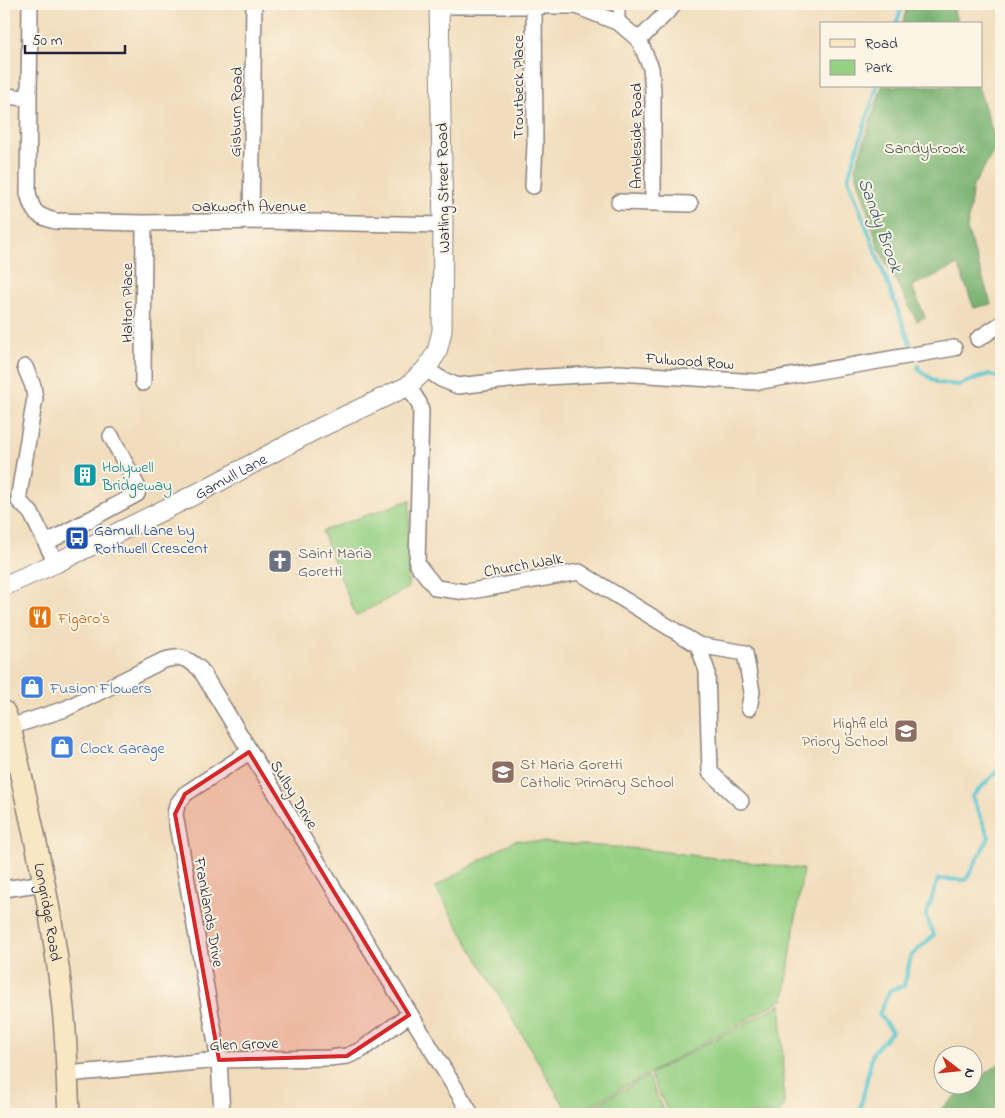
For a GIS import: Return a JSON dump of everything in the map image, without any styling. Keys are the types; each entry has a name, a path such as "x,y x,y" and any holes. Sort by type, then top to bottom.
{"main road":[{"name":"Longridge Road","path":"7,720 44,883 64,1019 69,1114"}],"street":[{"path":"4,96 28,98 30,4"},
{"name":"Gisburn Road","path":"250,221 254,4"},
{"path":"620,4 620,23"},
{"path":"639,40 672,8 673,4"},
{"name":"Ambleside Road","path":"439,5 534,7 576,5 620,23 639,40 651,68 653,91 653,203"},
{"name":"Watling Street Road","path":"426,370 437,352 442,331 443,225 439,5"},
{"name":"Troutbeck Place","path":"533,186 526,166 534,144 534,7"},
{"name":"Oakworth Avenue","path":"28,98 28,193 32,209 42,217 55,221 144,223 250,221 443,225"},
{"name":"Ambleside Road","path":"619,202 690,204"},
{"name":"Halton Place","path":"143,383 144,223"},
{"path":"978,339 1001,324"},
{"name":"Fulwood Row","path":"426,370 441,380 458,386 527,378 619,373 756,382 954,348"},
{"path":"25,367 33,386 35,398 19,501 31,513 56,563"},
{"name":"Gamull Lane","path":"4,586 56,563 198,493 313,430 408,386 426,370"},
{"name":"Church Walk","path":"408,386 421,411 416,564 436,588 466,592 579,572 698,645"},
{"path":"46,543 137,494 138,488 111,436"},
{"path":"741,802 710,772 706,672 698,645 746,653 752,692 749,708"},
{"name":"Sulby Drive","path":"7,720 65,709 175,656 191,662 200,670 471,1114"},
{"name":"Franklands Drive","path":"222,1114 219,1060 175,814 177,805 185,794 249,752"},
{"path":"4,889 44,883"},
{"name":"Glen Grove","path":"67,1074 219,1060 347,1056 361,1050 409,1015"}],"highlighted area":[{"path":"249,752 409,1015 347,1056 219,1060 175,814 185,794"}],"green space":[{"path":"908,4 952,4 957,22 903,22"},
{"name":"Sandybrook","path":"881,88 979,88 997,146 973,186 967,229 991,304 974,308 958,265 912,286 925,317 917,321 879,249 855,169"},
{"path":"410,500 408,588 356,616 322,531"},
{"path":"515,840 642,849 803,869 784,999 575,1114 569,1114 435,887"},
{"path":"781,1004 784,1105 779,1114 669,1114 650,1074"},
{"path":"1001,1062 1001,1114 934,1114 957,1096 982,1096 982,1077"},
{"path":"648,1076 665,1114 580,1114"}],"waterway":[{"name":"Sandy Brook","path":"897,22 903,4"},
{"name":"Sandy Brook","path":"876,88 848,178 910,343"},
{"name":"Sandy Brook","path":"918,366 919,370 938,383 959,385 989,374 1001,379"},
{"name":"Sandy Brook","path":"859,1114 873,1052 892,1032 879,1014 890,990 904,986 911,956 934,935 926,916 938,879 966,880 989,837 972,797 1001,767"}],"place":[{"name":"Holywell Bridgeway","path":"85,475"},
{"name":"Gamull Lane by Rothwell Crescent","path":"77,538"},
{"name":"Saint Maria Goretti","path":"280,561"},
{"name":"Figaro's","path":"40,617"},
{"name":"Fusion Flowers","path":"32,687"},
{"name":"Highfield Priory School","path":"906,731"},
{"name":"Clock Garage","path":"62,747"},
{"name":"St Maria Goretti Catholic Primary School","path":"503,772"}]}
